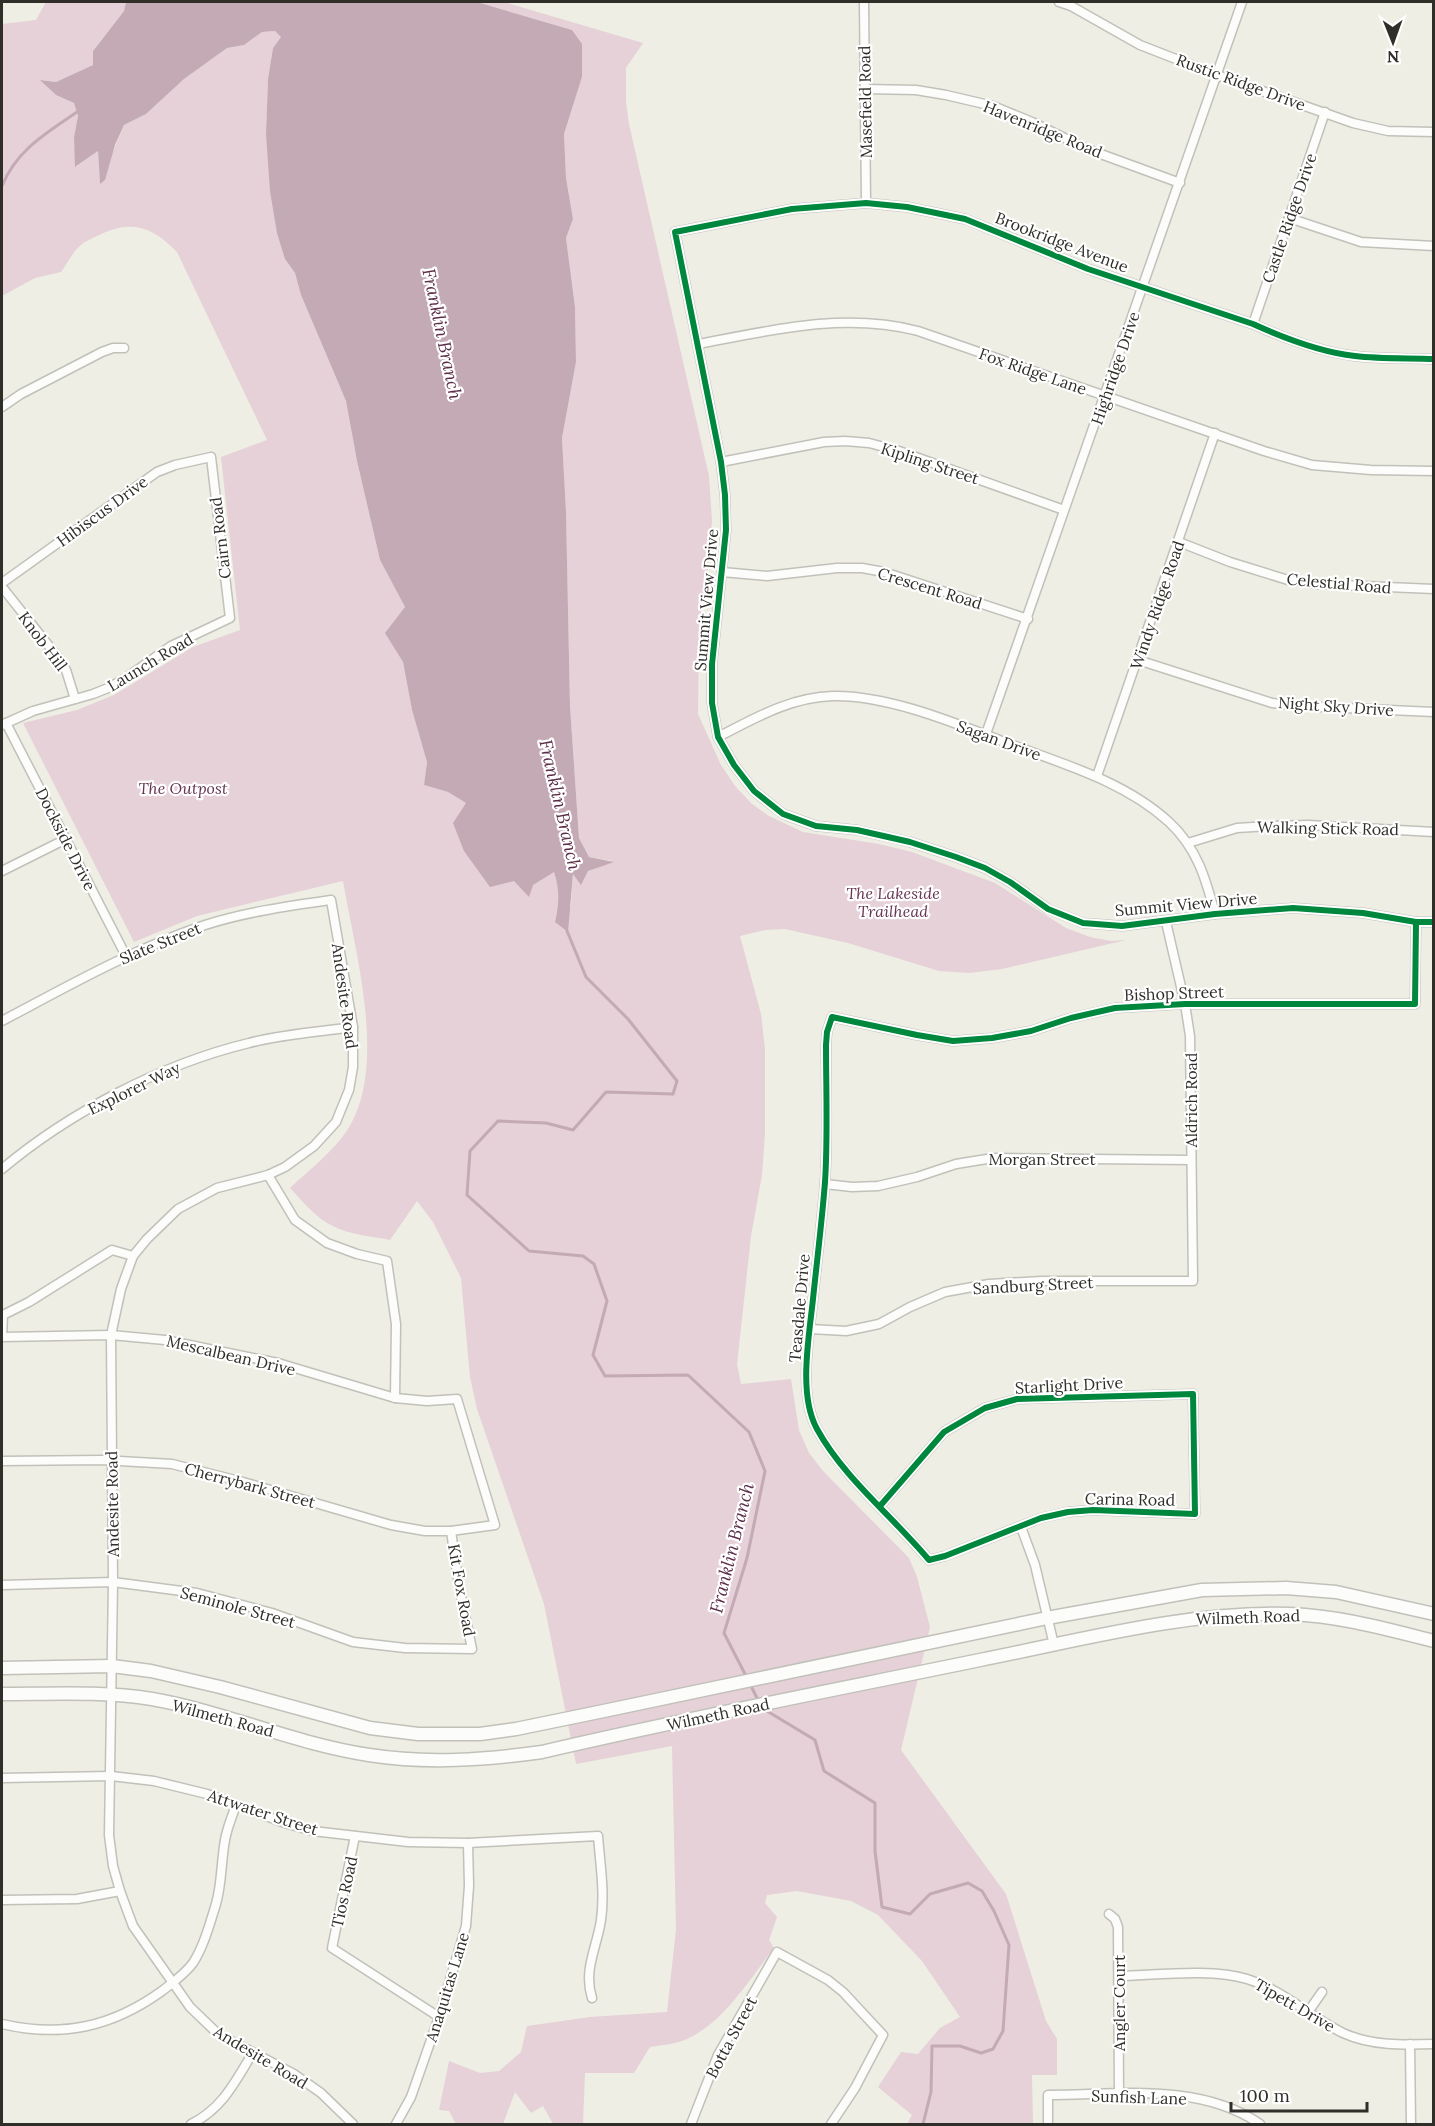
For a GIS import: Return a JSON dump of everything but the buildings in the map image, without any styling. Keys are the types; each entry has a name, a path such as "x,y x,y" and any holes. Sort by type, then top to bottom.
{"street":[{"name":"Masefield Road","path":"864,2 866,203"},
{"name":"Rustic Ridge Drive","path":"1059,2 1071,6 1140,45 1353,123 1388,130 1434,132"},
{"name":"Highridge Drive","path":"986,735 1242,2"},
{"name":"Havenridge Road","path":"865,89 916,90 993,106 1087,149 1180,183"},
{"name":"Castle Ridge Drive","path":"1253,324 1325,112"},
{"name":"Brookridge Avenue","path":"675,232 792,209 866,203 907,207 965,219 1088,268 1253,324 1276,335 1337,353 1356,356 1434,359"},
{"path":"1289,218 1361,242 1434,246"},
{"name":"Summit View Drive","path":"675,232 699,344 725,495 726,530 712,664 712,703 718,737 734,765 754,790 783,814 816,826 857,830 899,840 985,868 1010,882 1048,909 1083,923 1122,926 1215,914 1293,908 1363,913 1416,922 1434,922"},
{"name":"Fox Ridge Lane","path":"699,344 828,322 894,325 918,331 1264,451 1312,465 1371,470 1434,471"},
{"path":"2,407 21,394 102,352 113,348 124,348"},
{"name":"Windy Ridge Road","path":"1097,777 1215,433"},
{"name":"Kipling Street","path":"721,462 824,442 869,443 899,451 1064,510"},
{"name":"Hibiscus Drive","path":"2,585 157,472 175,465 211,457"},
{"name":"Cairn Road","path":"211,457 230,618"},
{"name":"Celestial Road","path":"1179,542 1230,562 1288,580 1316,584 1434,589"},
{"name":"Crescent Road","path":"722,572 766,576 837,568 861,568 884,572 1028,619"},
{"name":"Knob Hill","path":"2,585 60,660 66,670 75,699"},
{"name":"Launch Road","path":"4,724 33,711 108,688 171,646 230,618"},
{"name":"Night Sky Drive","path":"1138,660 1272,703 1434,712"},
{"name":"Sagan Drive","path":"718,737 772,710 803,698 833,696 888,701 986,735 1097,777 1154,810 1171,823 1188,843 1206,877 1215,914"},
{"name":"Dockside Drive","path":"4,724 126,956"},
{"name":"Walking Stick Road","path":"1188,843 1237,828 1269,826 1308,825 1434,832"},
{"path":"2,872 66,839"},
{"name":"Slate Street","path":"2,1021 126,956 206,925 279,908 331,900"},
{"name":"Andesite Road","path":"331,900 353,1027 353,1067 349,1090 336,1122 314,1146 285,1167 268,1175 217,1188 178,1209 133,1256 121,1289 111,1335 114,1582 109,1835 113,1866 133,1926 190,2007 218,2034 252,2054 294,2074 321,2093 353,2124"},
{"name":"Aldrich Road","path":"1166,922 1190,1036 1192,1281"},
{"name":"Bishop Street","path":"832,1017 953,1041 992,1038 1032,1031 1071,1018 1115,1008 1185,1004 1415,1004 1416,922"},
{"name":"Teasdale Drive","path":"832,1017 826,1045 827,1154 810,1329 807,1373 808,1403 816,1428 834,1456 929,1560"},
{"name":"Explorer Way","path":"2,1169 21,1152 96,1104 174,1066 250,1042 353,1027"},
{"name":"Morgan Street","path":"825,1184 852,1187 878,1186 917,1177 956,1164 993,1158 1191,1160"},
{"path":"268,1175 295,1220 327,1243 357,1254 387,1261 396,1324 395,1398"},
{"path":"2,1337 3,1315 29,1302 112,1250 133,1256"},
{"name":"Sandburg Street","path":"810,1329 846,1331 879,1324 945,1292 989,1284 1042,1281 1192,1281"},
{"name":"Mescalbean Drive","path":"2,1337 111,1335 165,1340 278,1363 395,1398 427,1401 457,1399 495,1525"},
{"name":"Starlight Drive","path":"880,1506 944,1432 985,1408 1017,1399 1193,1394 1195,1514"},
{"name":"Cherrybark Street","path":"2,1461 111,1460 172,1464 391,1525 451,1531 495,1525"},
{"name":"Carina Road","path":"929,1560 945,1556 1041,1518 1068,1512 1094,1510 1195,1514"},
{"path":"1020,1527 1035,1566 1054,1645"},
{"name":"Kit Fox Road","path":"451,1531 472,1649"},
{"name":"Seminole Street","path":"2,1585 114,1582 197,1593 272,1613 353,1642 405,1648 472,1649"},
{"name":"Wilmeth Road","path":"2,1668 112,1666 151,1671 370,1728 418,1734 480,1734 516,1729 1047,1618 1202,1590 1262,1588 1336,1592 1434,1614"},
{"name":"Wilmeth Road","path":"2,1694 112,1694 153,1699 368,1755 424,1761 489,1759 542,1752 887,1679 1208,1616 1268,1614 1321,1616 1358,1621 1434,1641"},
{"name":"Attwater Street","path":"2,1778 111,1776 142,1779 207,1794 314,1831 408,1842 468,1843 598,1836 603,1893 601,1920 588,1980 592,1998"},
{"path":"2,2024 51,2031 95,2025 132,2010 172,1983 192,1964 215,1906 221,1887 225,1837 236,1805"},
{"name":"Tios Road","path":"355,1836 332,1948 439,2017"},
{"name":"Anaquitas Lane","path":"396,2124 411,2097 439,2017 466,1926 469,1886 468,1843"},
{"path":"2,1900 77,1899 120,1891"},
{"name":"Angler Court","path":"1109,1914 1115,1919 1118,1927 1119,2095"},
{"name":"Botta Street","path":"691,2124 718,2055 777,1953 828,1980 843,1992 883,2035 855,2088 831,2124"},
{"name":"Tipett Drive","path":"1119,1976 1198,1974 1245,1978 1269,1987 1346,2034 1388,2044 1434,2044"},
{"path":"1308,2012 1322,1992"},
{"path":"1410,2044 1411,2124"},
{"path":"191,2124 213,2111 226,2097 252,2054"},
{"name":"Sunfish Lane","path":"1048,2124 1048,2095 1181,2096 1209,2100 1231,2108 1260,2124"}],"green space":[{"path":"46,2 126,2 124,11 93,51 93,65 56,82 41,80 56,95 74,103 78,116 74,137 76,167 98,151 100,183 124,125 146,114 184,79 227,48 244,45 262,32 275,31 281,37 273,48 268,79 266,134 285,259 295,273 301,295 346,401 380,560 405,607 386,633 403,662 412,710 427,762 424,785 448,792 466,803 514,880 533,885 554,871 558,896 555,922 571,906 573,873 581,884 588,871 613,861 589,857 579,838 570,706 562,438 576,362 575,307 566,238 573,219 566,178 564,134 582,77 572,30 477,2 504,2 643,43 626,68 626,102 629,124 709,476 712,521 707,581 699,624 698,714 721,765 735,786 752,804 769,816 803,832 879,844 912,852 995,883 1066,928 1090,937 1111,941 1126,940 1002,969 969,973 939,971 848,943 785,929 765,930 740,936 761,1014 765,1050 765,1133 762,1175 751,1236 737,1364 741,1384 791,1379 799,1430 809,1453 823,1471 909,1558 917,1577 930,1627 901,1750 1006,1894 1046,2021 1057,2039 1057,2075 1032,2075 1033,2124 907,2124 912,2115 878,2087 901,2052 918,2054 940,2028 960,2017 922,1961 878,1915 851,1901 797,1891 767,1895 765,1903 777,1917 769,1940 774,1948 735,1999 713,2022 683,2041 650,2047 634,2073 585,2073 583,2124 553,2124 543,2106 531,2113 515,2092 503,2124 456,2124 449,2111 439,2110 449,2061 480,2073 499,2071 521,2052 527,2026 590,2017 667,2012 676,1929 672,1746 576,1764 544,1604 477,1409 470,1377 461,1278 433,1222 417,1201 390,1240 353,1233 321,1219 290,1188 328,1153 348,1129 360,1103 366,1074 365,1008 343,881 197,916 134,942 23,723 77,710 114,695 193,647 240,630 221,457 267,440 177,252 150,231 131,227 120,228 97,236 84,242 78,248 61,272 35,278 2,296 2,24 36,20"}],"water":[{"path":"126,2 477,2 572,30 582,44 582,77 564,134 566,178 573,219 566,238 575,307 576,362 562,438 570,706 579,838 589,857 614,862 588,871 581,885 573,874 568,932 555,922 558,897 554,872 533,885 529,897 514,881 490,887 464,851 453,823 466,803 448,792 424,785 427,762 412,710 403,662 385,633 405,607 380,560 346,401 301,295 295,273 285,259 277,233 270,191 266,134 268,79 273,48 281,37 275,31 262,32 244,45 227,48 184,79 146,114 124,125 115,145 105,180 100,184 98,151 75,167 74,137 78,116 74,103 56,95 40,80 56,82 93,65 93,51 124,11"}],"waterway":[{"path":"2,186 8,173 25,151 80,110"},
{"name":"Franklin Branch","path":"567,931 586,977 628,1019 677,1081 673,1094 606,1092 573,1130 546,1123 498,1121 470,1151 467,1195 529,1251 583,1256 594,1264 607,1301 593,1355 605,1376 688,1375 749,1432 765,1471 747,1558 724,1633 747,1678"},
{"name":"Franklin Branch","path":"750,1684 759,1702"},
{"name":"Franklin Branch","path":"762,1708 815,1740 824,1771 875,1803 875,1851 882,1907 910,1914 930,1894 968,1883 982,1891 1009,1945 1003,2031 993,2049 981,2053 960,2046 932,2046 931,2092 923,2124"}],"cycle path":[{"path":"1434,359 1364,357 1316,348 1253,324 1088,269 965,219 907,207 866,203 792,209 675,232 721,462 725,495 726,530 712,664 712,703 718,737 734,765 754,791 783,814 816,826 857,830 910,842 985,868 1010,882 1048,909 1083,923 1122,926 1215,914 1293,908 1363,913 1416,922 1434,922"},
{"path":"880,1506 944,1432 985,1408 1017,1399 1193,1394 1195,1514 1093,1510 1068,1512 1041,1518 945,1556 929,1560 855,1480 828,1447 811,1415 808,1400 807,1348 826,1165 826,1045 832,1017 953,1041 992,1038 1031,1031 1071,1018 1115,1008 1185,1004 1415,1004 1416,922"}],"park label":[{"name":"The Outpost","path":"183,788"},
{"name":"The Lakeside Trailhead","path":"893,902"}]}
